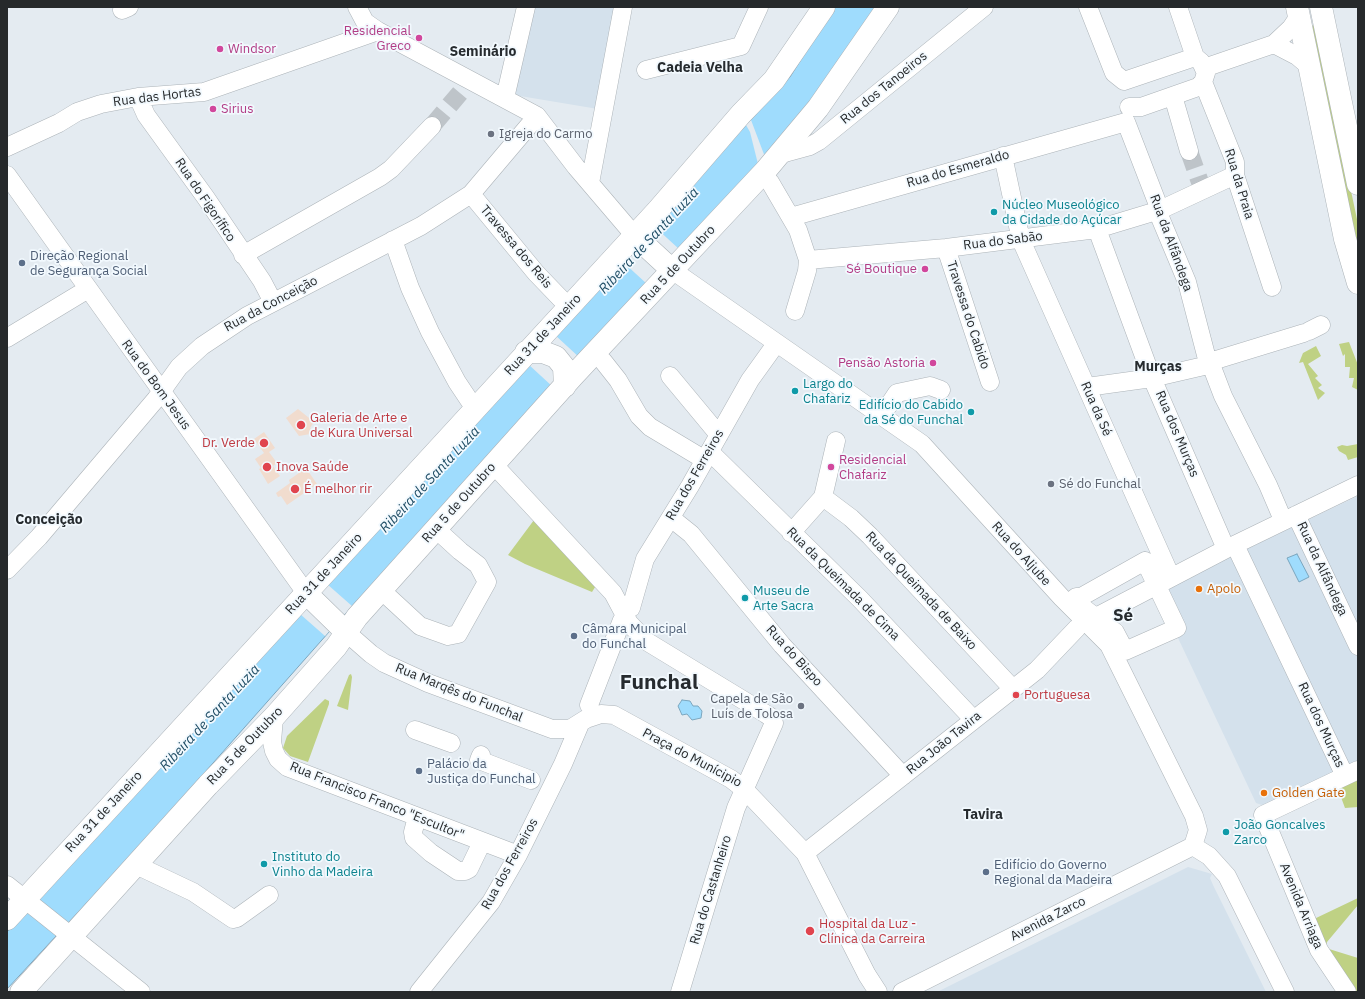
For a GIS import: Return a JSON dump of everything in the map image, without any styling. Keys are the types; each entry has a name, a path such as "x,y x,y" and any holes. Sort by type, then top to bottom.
{"main road":[{"name":"Rua 31 de Janeiro","path":"7,919 309,596 477,408 533,352 638,239 658,210 741,114 774,80 824,7"},
{"name":"Rua 5 de Outubro","path":"21,992 208,785 274,717 341,628 357,617 494,465 565,380 669,268 761,176 777,155 818,108 888,7"},
{"path":"1322,7 1358,184"},
{"path":"1298,12 1345,239 1358,283"},
{"path":"638,239 669,268"},
{"path":"533,352 556,357 564,367 565,380"},
{"path":"309,596 341,628"}],"street":[{"path":"357,7 365,22 462,86 505,98 537,116 590,183 638,239"},
{"path":"505,98 526,7"},
{"path":"590,183 617,74 623,7"},
{"path":"646,70 741,46 759,7"},
{"name":"Rua dos Tanoeiros","path":"777,155 810,146 818,141 984,7"},
{"path":"1088,7 1114,72 1124,81 1201,69 1274,44 1291,28 1298,12"},
{"name":"Rua da Praia","path":"1178,7 1235,162 1235,175 1272,287"},
{"name":"Rua das Hortas","path":"7,147 59,123 77,112 101,104 138,97 204,92 378,31"},
{"path":"1274,44 1303,60 1309,66"},
{"name":"Rua do Esmeraldo","path":"791,217 1003,156 1128,114 1141,107 1198,87 1201,69"},
{"name":"Rua da Alfândega","path":"1124,81 1124,94 1128,114 1160,210 1159,215 1187,282 1207,364 1268,485 1289,517 1358,646"},
{"path":"1173,96 1189,151"},
{"name":"Rua do Figorífico","path":"138,97 146,115 206,198 243,255 262,281 273,302"},
{"path":"1059,152 1113,136 1128,114"},
{"name":"Rua da Conceição","path":"7,570 39,537 161,392 179,367 202,346 246,316 421,226 472,194 537,116"},
{"path":"243,255 380,177 391,169 432,126"},
{"name":"Rua da Sé","path":"1003,156 1021,240 1086,387 1163,581"},
{"name":"Rua do Sabão","path":"808,260 1021,240 1097,229 1160,210 1202,187 1235,175"},
{"name":"Rua do Bom Jesus","path":"7,176 309,596"},
{"path":"770,182 791,217 803,242 808,260 807,271 794,311"},
{"name":"Travessa dos Reis","path":"472,194 536,273 561,300"},
{"name":"Rua dos Murças","path":"1097,229 1152,378 1230,547 1351,773"},
{"path":"393,240 410,288 430,332 457,382 477,408"},
{"name":"Travessa do Cabido","path":"946,248 990,382"},
{"name":"Rua do Aljube","path":"669,268 922,444 1062,598 1109,645 1194,816 1198,830 1193,846"},
{"path":"7,338 88,289"},
{"path":"1086,387 1152,378 1207,364 1311,330"},
{"name":"Rua dos Ferreiros","path":"589,705 626,614 645,559 671,518 750,380 773,348"},
{"name":"Rua da Queimada de Cima","path":"603,360 618,380 639,416 650,427 707,456 860,599 973,719"},
{"path":"670,376 719,435"},
{"path":"872,409 889,405 897,394 930,386 941,390"},
{"path":"791,533 823,497 836,441"},
{"name":"Praça do Munícipio","path":"494,465 613,593 629,623 646,641 772,718 773,727 744,788 720,773 614,716 601,714 580,724"},
{"path":"1096,617 1289,517 1358,485"},
{"name":"Rua da Queimada de Baixo","path":"823,497 851,518 870,536 1014,689"},
{"name":"Rua do Bispo","path":"671,518 691,534 782,645 903,776"},
{"path":"381,590 420,626 448,636 458,634 488,582 478,565 436,529"},
{"path":"1145,561 1163,581 1177,628 1125,651 1115,632 1073,600 1076,596 1081,597 1145,561"},
{"path":"1115,577 1127,600"},
{"name":"Rua Marqês do Funchal","path":"341,628 371,654 384,663 428,683 552,729 570,729 580,724"},
{"name":"Rua João Tavira","path":"805,853 1037,670 1077,628"},
{"name":"Rua Francisco Franco \"Escultor\"","path":"274,717 272,742 274,751 278,759 288,767 518,855"},
{"name":"Rua dos Ferreiros","path":"419,992 492,902 518,855 563,764 580,724"},
{"path":"424,735 451,743"},
{"path":"481,755 479,760 531,780"},
{"name":"Avenida Arriaga","path":"1347,992 1319,950 1263,815 1351,773"},
{"path":"744,788 805,853 870,981 878,992"},
{"name":"Rua do Castanheiro","path":"680,992 736,808 744,788"},
{"path":"417,817 412,832 414,838 431,853 458,871 465,872 469,869 482,842"},
{"path":"1193,846 1209,856 1227,876 1285,992"},
{"name":"Avenida Zarco","path":"902,992 1193,846"},
{"path":"136,865 193,892 234,919 269,895"},
{"path":"7,885 24,900 73,936 141,992"}],"shaded area":[{"path":"531,7 618,7 598,109 514,95"},
{"name":"Galeria de Arte e de Kura Universal","path":"298,409 314,422 310,428 316,433 299,436 286,418"},
{"name":"Inova Saúde","path":"264,432 275,448 269,452 277,463 273,466 280,476 268,484 255,459 264,453 254,439"},
{"name":"É melhor rir","path":"306,468 317,484 287,505 281,496 278,497 276,493 290,483 289,480"},
{"path":"1358,496 1358,764 1268,807 1256,803 1161,602 1166,587"},
{"path":"1188,867 1212,874 1210,878 1213,885 1266,992 937,992"}],"green space":[{"path":"1316,25 1358,224 1358,249 1310,26"},
{"path":"1349,342 1358,365 1358,390 1352,387 1354,378 1349,378 1350,367 1345,367 1345,354 1343,356 1339,344"},
{"path":"1316,346 1321,356 1308,364 1318,376 1315,378 1322,385 1318,388 1325,393 1318,400 1303,362 1299,363 1303,353"},
{"path":"1358,444 1358,457 1348,460 1346,455 1339,451 1337,447 1342,445 1347,446"},
{"path":"534,520 597,584 592,592 525,564 508,555"},
{"path":"351,674 352,677 348,710 337,706 349,675"},
{"path":"325,699 329,701 329,704 308,762 290,756 283,748 287,736"},
{"path":"1358,770 1358,807 1345,808 1335,781"},
{"path":"1358,898 1358,905 1327,942 1326,946 1314,919"},
{"path":"1326,946 1329,949 1358,958 1357,992"}],"water":[{"name":"Ribeira de Santa Luzia","path":"834,7 876,7 811,105 511,435 352,606 144,841 7,989 7,932 790,77"},
{"path":"1297,554 1309,577 1299,582 1287,558"},
{"path":"682,700 690,701 693,706 698,706 702,711 701,718 692,720 687,714 682,715 678,706"}],"pier":[{"path":"751,120 765,157 758,164 750,132 746,125"},
{"path":"655,227 679,249 647,284 623,262"},
{"path":"555,335 580,358 553,387 528,364"},
{"path":"327,584 352,606 325,636 300,614"}],"tunnel":[{"path":"432,126 460,93"},
{"path":"1189,151 1201,185"}],"place":[{"name":"Residencial Greco","path":"419,38"},
{"name":"Windsor","path":"220,49"},
{"name":"Sirius","path":"213,109"},
{"name":"Igreja do Carmo","path":"491,134"},
{"name":"Núcleo Museológico da Cidade do Açúcar","path":"994,212"},
{"name":"Direção Regional de Segurança Social","path":"22,263"},
{"name":"Sé Boutique","path":"925,269"},
{"name":"Pensão Astoria","path":"933,363"},
{"name":"Largo do Chafariz","path":"795,391"},
{"name":"Edifício do Cabido da Sé do Funchal","path":"971,412"},
{"name":"Galeria de Arte e de Kura Universal","path":"301,425"},
{"name":"Dr. Verde","path":"264,443"},
{"name":"Inova Saúde","path":"267,467"},
{"name":"Residencial Chafariz","path":"831,467"},
{"name":"Sé do Funchal","path":"1051,484"},
{"name":"É melhor rir","path":"295,489"},
{"name":"Apolo","path":"1199,589"},
{"name":"Museu de Arte Sacra","path":"745,598"},
{"name":"Câmara Municipal do Funchal","path":"574,636"},
{"name":"Portuguesa","path":"1016,695"},
{"name":"Capela de São Luís de Tolosa","path":"801,706"},
{"name":"Palácio da Justiça do Funchal","path":"419,771"},
{"name":"Golden Gate","path":"1264,793"},
{"name":"João Goncalves Zarco","path":"1226,832"},
{"name":"Instituto do Vinho da Madeira","path":"264,864"},
{"name":"Edifício do Governo Regional da Madeira","path":"986,872"},
{"name":"Hospital da Luz - Clínica da Carreira","path":"810,931"}],"district":[{"name":"Seminário","path":"483,52"},
{"name":"Cadeia Velha","path":"700,68"},
{"name":"Murças","path":"1158,367"},
{"name":"Conceição","path":"49,520"},
{"name":"Sé","path":"1123,616"},
{"name":"Funchal","path":"659,683"},
{"name":"Tavira","path":"983,815"}]}
